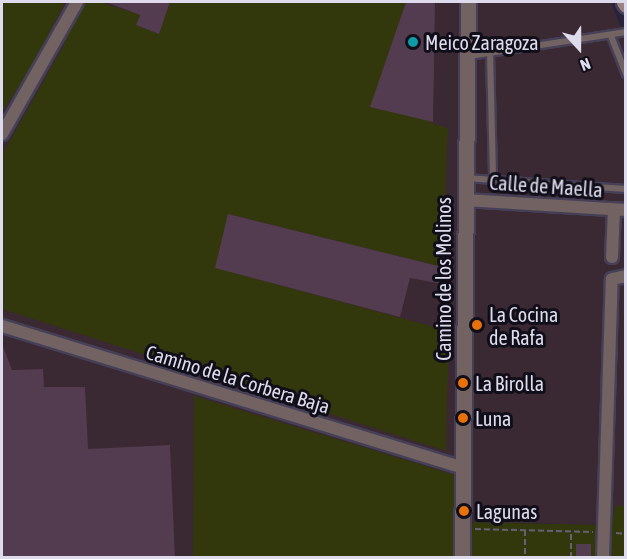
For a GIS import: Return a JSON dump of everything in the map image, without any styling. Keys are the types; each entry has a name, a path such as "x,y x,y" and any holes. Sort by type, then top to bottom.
{"street":[{"path":"2,134 77,2"},
{"name":"Camino de los Molinos","path":"462,558 468,2"},
{"name":"Calle de Maella","path":"465,200 620,210"},
{"path":"612,257 620,210"},
{"path":"603,558 612,279 626,276"},
{"name":"Camino de la Corbera Baja","path":"2,326 464,468"}],"lane":[{"path":"466,56 626,32"},
{"path":"611,36 626,74"},
{"path":"490,53 493,179"},
{"path":"465,178 626,189"}],"path":[{"path":"463,528 604,532"},
{"path":"525,530 525,558"},
{"path":"571,532 571,558"}],"shaded area":[{"path":"2,2 611,2 626,42 626,506 615,506 611,525 463,522 462,557 2,557"}],"green space":[{"path":"2,2 65,2 32,67 2,112"},
{"path":"77,2 99,2 140,15 136,25 159,34 170,2 406,2 379,83 433,124 448,128 442,267 229,214 216,268 449,331 446,451 2,309 2,155 64,45"},
{"path":"194,396 455,475 454,557 193,557"},
{"path":"615,506 625,506 625,557 463,557 463,522 611,525"}],"building":[{"path":"106,2 170,2 159,34 136,25 140,15"},
{"name":"Meico Zaragoza","path":"406,2 435,2 433,122 370,107"},
{"path":"228,214 442,267 438,283 410,278 400,317 215,268"},
{"path":"2,344 12,370 43,369 44,387 85,387 88,449 170,445 175,558 2,558"},
{"path":"576,544 591,544 591,558 576,558"}],"place":[{"name":"Meico Zaragoza","path":"413,42"},
{"name":"La Cocina de Rafa","path":"477,325"},
{"name":"La Birolla","path":"463,383"},
{"name":"Luna","path":"463,418"},
{"name":"Lagunas","path":"464,511"}]}
